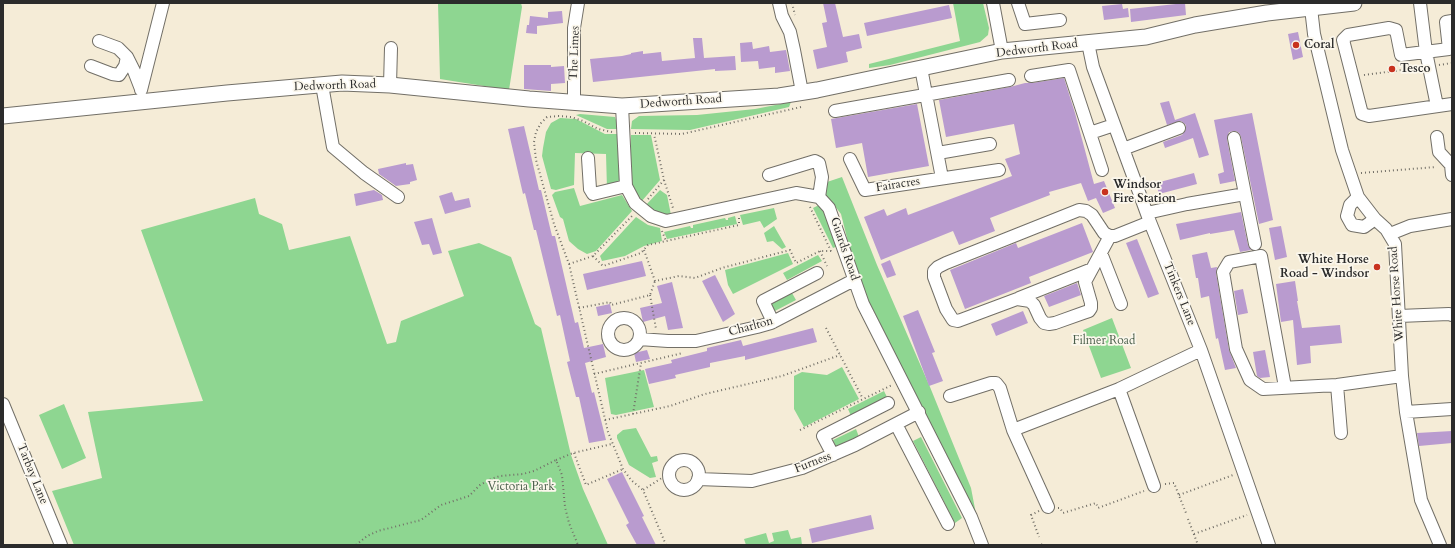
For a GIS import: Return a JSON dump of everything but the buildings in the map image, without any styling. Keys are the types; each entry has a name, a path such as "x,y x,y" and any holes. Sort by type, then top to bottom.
{"main road":[{"name":"Dedworth Road","path":"3,116 143,96 362,83 574,103 622,106 780,96 1002,51 1146,37 1195,25 1267,13 1354,3"}],"street":[{"path":"143,96 163,3"},
{"name":"The Limes","path":"574,103 574,28 578,3"},
{"path":"779,3 782,16 790,32 802,92"},
{"path":"993,3 1002,51"},
{"path":"1018,3 1025,24 1060,20"},
{"path":"1420,3 1426,52 1437,106"},
{"name":"White Horse Road","path":"1311,8 1314,34 1342,150 1358,197 1375,219 1390,234 1395,244 1402,376 1406,412 1421,500 1440,545"},
{"path":"1452,21 1446,22 1449,49 1400,55 1396,30 1389,28 1348,35 1343,40 1362,114 1369,116 1452,104"},
{"path":"99,41 118,48 127,57 134,70 143,96"},
{"name":"Tinkers Lane","path":"1088,43 1093,67 1149,218 1201,350 1269,545"},
{"path":"390,85 391,48"},
{"path":"91,66 119,75 125,66 127,57"},
{"path":"921,68 942,178"},
{"path":"1031,76 1069,70 1102,170"},
{"path":"835,111 1009,80"},
{"path":"322,85 333,146 364,173 398,197"},
{"path":"622,106 626,186 635,203 651,216 666,221 796,193 819,197 822,177 819,163 815,161 769,175"},
{"path":"1090,132 1114,125"},
{"path":"1123,149 1179,128"},
{"path":"1437,137 1439,152 1452,170"},
{"path":"1234,138 1255,244"},
{"path":"938,152 990,144"},
{"path":"588,158 590,189 593,194 626,186"},
{"name":"Fairacres","path":"850,159 865,190 999,170"},
{"path":"1092,269 958,321 953,320 946,309 934,277 934,271 946,263 1079,210 1086,211 1092,215 1104,233 1110,236 1115,236 1149,218 1187,204 1245,194"},
{"name":"Guards Road","path":"819,197 829,208 864,304 971,517 982,545"},
{"path":"1358,197 1350,205 1347,216 1352,225 1364,227 1375,219"},
{"path":"1390,234 1410,226 1452,219"},
{"path":"1017,299 1030,301 1034,304 1040,318 1044,323 1049,324 1056,323 1088,311 1091,308 1091,303 1085,282 1110,236"},
{"path":"1101,253 1121,304"},
{"path":"1284,387 1261,256 1229,262 1223,272 1236,349 1250,380 1264,388 1337,385 1402,376"},
{"path":"773,322 763,301 817,273"},
{"name":"Charlton","path":"639,339 696,341 757,327 773,322 854,280"},
{"path":"1399,316 1452,315"},
{"path":"1013,430 1119,389 1201,350"},
{"path":"950,396 991,383 996,383 1000,388 1013,430 1048,507"},
{"path":"1337,385 1341,433"},
{"path":"1119,389 1154,486"},
{"path":"833,455 823,436 888,403"},
{"name":"Tarbay Lane","path":"3,404 61,545"},
{"path":"1406,412 1452,409"},
{"name":"Furness","path":"698,479 752,482 802,468 855,445 919,412"},
{"path":"896,424 948,524"},
{"path":"681,460 686,460 691,461 698,468 698,479 689,489 679,489 671,484 668,474 672,465 681,460"}],"path":[{"path":"1363,75 1452,63"},
{"path":"666,545 643,490 623,469 612,444 594,374 569,264 554,224 536,160 534,142 536,132 541,123 547,117 558,116 571,117 583,121 598,129 610,132 682,134 802,107 802,92"},
{"path":"654,134 664,180 676,219"},
{"path":"1350,174 1452,170"},
{"path":"569,264 592,256 641,207 664,180"},
{"path":"804,194 831,251"},
{"path":"592,256 603,266 641,253 648,245 739,224 738,206"},
{"path":"644,250 655,281 650,295 658,340"},
{"path":"655,281 679,276 695,278 722,268 790,250 796,263 820,251 845,250"},
{"path":"579,308 610,302 611,305 650,295"},
{"path":"826,328 863,399"},
{"path":"594,374 688,352"},
{"path":"605,420 670,406 705,394 782,376 840,356"},
{"path":"633,414 642,363"},
{"path":"800,430 902,380"},
{"path":"356,545 367,536 378,531 422,520 441,505 468,496 480,485 490,479 534,471 574,453 612,444"},
{"path":"574,453 586,485 623,469"},
{"path":"556,460 562,475 565,507 578,545"},
{"path":"1179,495 1244,471"},
{"path":"643,490 668,474"},
{"path":"1039,538 1030,515 1048,507 1060,508 1063,513 1096,503 1098,508 1140,493 1154,486 1174,483 1186,513"},
{"path":"1194,534 1258,511"},
{"path":"1188,519 1198,545"}],"green space":[{"path":"438,3 521,3 522,7 509,90 440,79"},
{"path":"953,3 983,3 989,28 988,35 980,42 890,65 869,68 869,64 960,41"},
{"path":"791,102 789,107 690,130 631,129 632,121 639,116 697,115 755,109"},
{"path":"580,114 615,117 619,129 607,129 576,115"},
{"path":"560,118 576,119 605,134 619,134 619,182 607,189 606,154 575,153 574,185 556,190 551,189 542,156 543,148 546,132 551,123"},
{"path":"631,135 651,135 660,180 641,202 630,180"},
{"path":"842,177 877,265 930,387 971,488 976,514 859,286 841,214 825,196 824,187 827,182"},
{"path":"574,188 580,206 622,195 632,211 596,251 587,254 578,249 569,241 563,219 560,217 552,195 555,192"},
{"path":"660,190 667,195 671,215 656,213 645,206"},
{"name":"Victoria Park","path":"255,198 259,214 282,224 289,250 350,236 387,344 396,342 401,321 464,296 448,251 479,243 511,257 535,324 541,328 571,455 583,489 608,545 74,545 52,491 102,478 88,412 203,401 141,230"},
{"path":"819,205 830,215 838,246 833,248 813,208"},
{"path":"774,208 777,219 764,228 760,221 743,225 740,215"},
{"path":"735,216 737,224 667,239 664,232 690,226 693,228 693,225 725,218 728,220 728,218"},
{"path":"636,217 648,225 660,228 662,241 644,246 625,256 602,261 600,256"},
{"path":"774,226 786,247 782,249 773,241 767,242 764,233"},
{"path":"788,253 793,264 733,294 728,285 725,270"},
{"path":"818,255 822,261 787,280 783,273"},
{"path":"792,293 796,300 773,312 769,305"},
{"name":"Filmer Road","path":"1112,318 1131,368 1101,378 1083,330"},
{"path":"842,367 859,399 804,427 794,409 794,376 802,372 827,375"},
{"path":"644,370 654,407 616,415 611,414 605,378"},
{"path":"884,391 887,397 851,416 848,409"},
{"path":"64,404 86,458 62,469 39,415"},
{"path":"636,428 651,457 657,456 658,461 652,463 656,477 650,478 629,465 617,438 617,435 623,430"},
{"path":"856,429 859,437 836,447 833,440"},
{"path":"921,437 962,518 955,523 913,441"},
{"path":"788,530 791,539 801,537 802,545 746,545 744,539 766,533 769,543 774,541 772,533"}],"place":[{"name":"Coral","path":"1296,45"},
{"name":"Tesco","path":"1392,69"},
{"name":"Windsor Fire Station","path":"1105,192"},
{"name":"White Horse Road - Windsor","path":"1377,267"}]}
